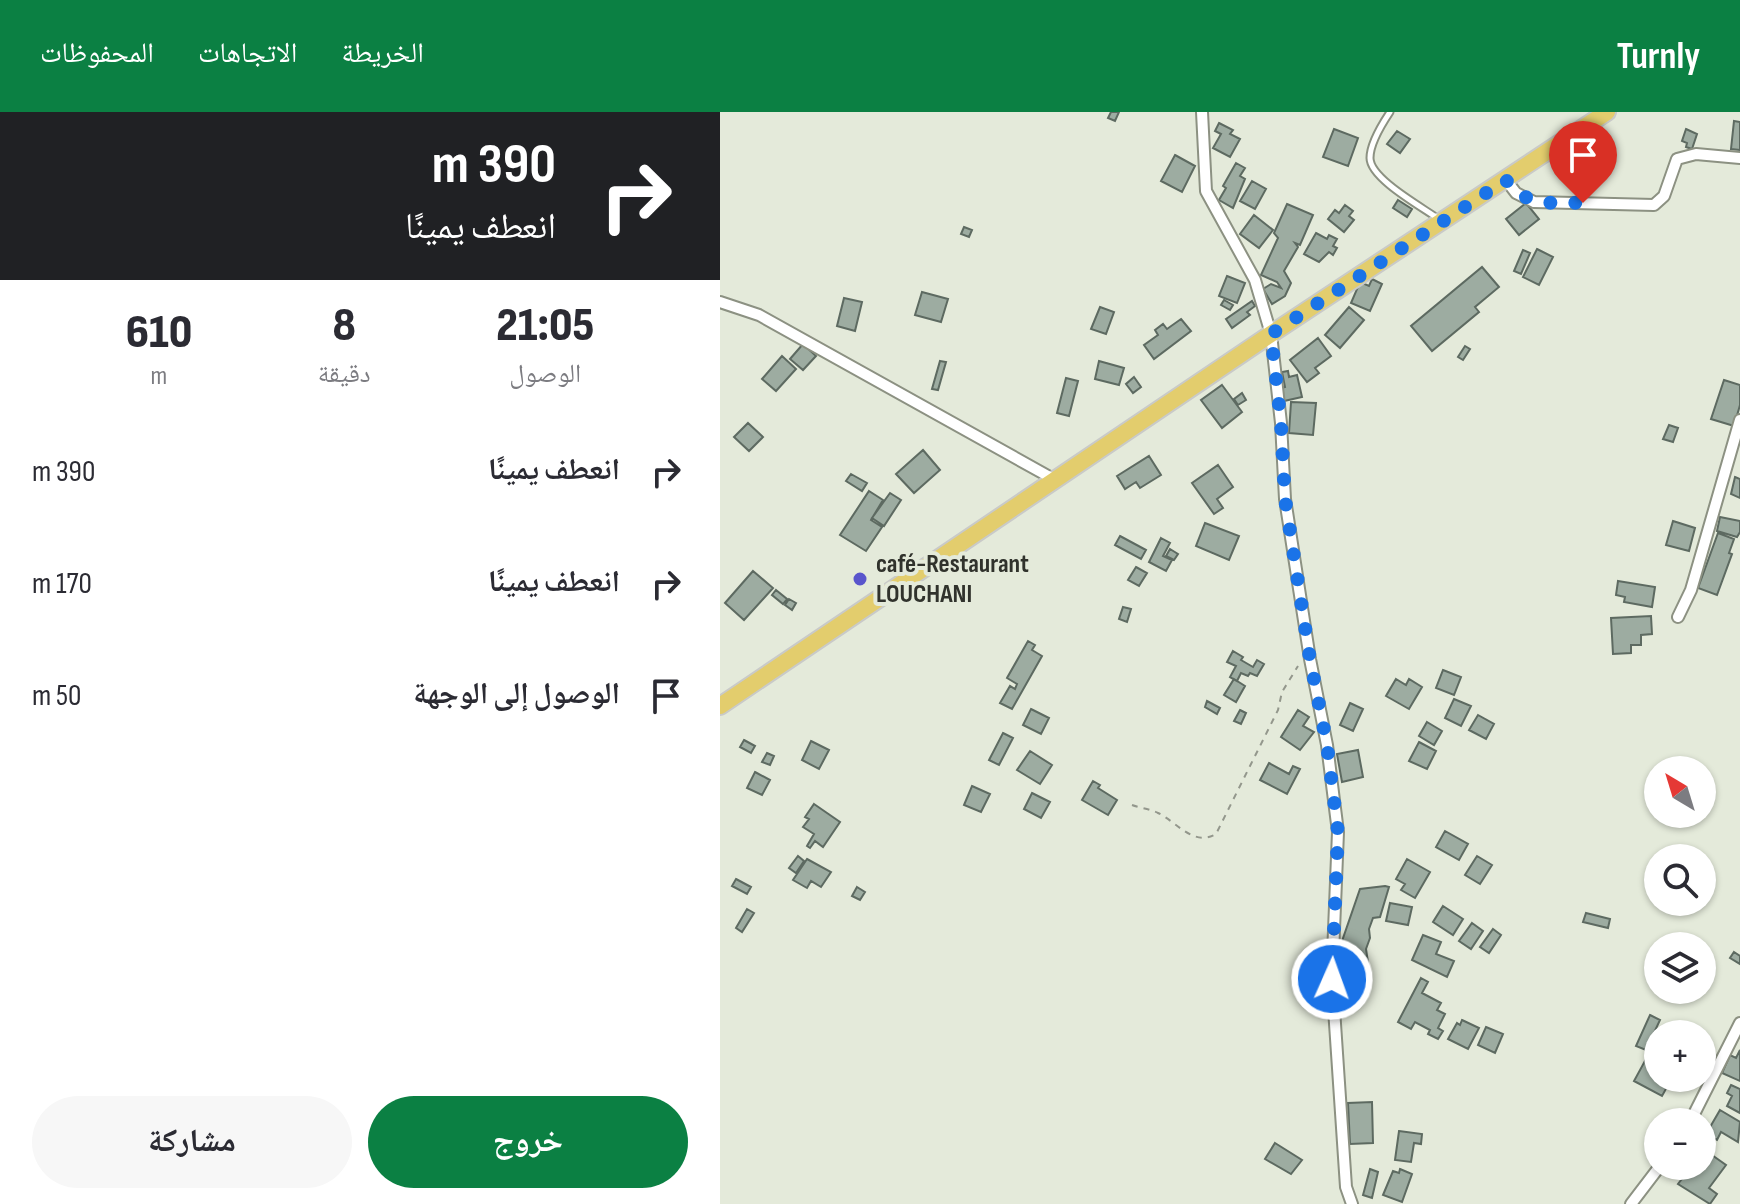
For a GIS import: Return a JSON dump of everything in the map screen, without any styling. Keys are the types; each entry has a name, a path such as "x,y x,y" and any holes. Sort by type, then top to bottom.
{"main road":[{"path":"720,706 1271,334 1607,112"}],"street":[{"path":"1202,112 1206,191 1255,280 1271,334 1281,423 1285,499 1327,745 1338,832 1332,979 1346,1187 1352,1204"},
{"path":"1506,180 1516,193 1534,202 1654,205 1664,196 1677,159 1688,154 1740,158"},
{"path":"720,302 759,315 1057,481"},
{"path":"1678,617 1691,590 1740,420"},
{"path":"1697,1108 1740,1023"},
{"path":"1631,1204 1649,1180"}],"lane":[{"path":"1390,112 1374,143 1371,165 1378,177 1442,221"}],"path":[{"path":"1132,805 1159,813 1192,836 1207,839 1216,834 1278,710 1282,692 1295,668 1310,659"}],"building":[{"path":"1111,112 1119,112 1115,121 1108,118"},
{"path":"1734,121 1740,122 1740,150 1731,149"},
{"path":"1219,123 1233,130 1230,134 1240,139 1230,157 1213,148 1221,134 1215,131"},
{"path":"1334,129 1358,138 1348,166 1323,157"},
{"path":"1686,129 1697,134 1692,149 1682,141"},
{"path":"1397,131 1410,139 1400,153 1387,144"},
{"path":"1175,155 1195,166 1182,192 1161,181"},
{"path":"1236,163 1245,168 1240,176 1245,179 1233,208 1219,200"},
{"path":"1252,181 1266,189 1255,209 1240,201"},
{"path":"1398,200 1412,209 1407,217 1393,208"},
{"path":"1526,203 1539,219 1519,235 1506,219"},
{"path":"1287,204 1313,215 1300,245 1295,243 1298,247 1284,271 1291,283 1285,296 1272,304 1263,289 1271,284 1281,288 1277,282 1261,275 1278,238 1274,233"},
{"path":"1345,205 1353,211 1349,216 1354,220 1344,232 1328,219 1335,210 1339,213"},
{"path":"1254,215 1273,230 1259,248 1240,234"},
{"path":"964,227 972,230 969,237 961,234"},
{"path":"1316,233 1327,239 1329,235 1337,239 1333,255 1329,252 1319,262 1304,254"},
{"path":"1537,249 1553,257 1539,285 1523,277"},
{"path":"1523,250 1530,253 1521,274 1514,271"},
{"path":"1482,267 1499,287 1475,307 1479,312 1432,351 1411,326"},
{"path":"1227,276 1245,283 1237,303 1219,296"},
{"path":"1372,279 1382,284 1370,311 1351,303 1360,282 1369,286"},
{"path":"922,292 948,299 941,322 915,315"},
{"path":"844,298 862,302 855,331 837,326"},
{"path":"1224,300 1233,305 1230,310 1221,305"},
{"path":"1252,301 1255,306 1247,312 1250,315 1232,328 1226,319"},
{"path":"1100,307 1114,312 1106,334 1091,329"},
{"path":"1349,307 1364,320 1340,348 1325,335"},
{"path":"1181,319 1191,331 1154,359 1144,345 1158,335 1155,330 1163,324 1167,329"},
{"path":"1318,338 1331,356 1315,368 1319,373 1307,382 1290,360"},
{"path":"803,344 816,356 803,370 790,359"},
{"path":"1465,346 1470,349 1463,360 1458,357"},
{"path":"782,356 796,369 776,391 762,379"},
{"path":"940,361 946,362 938,390 932,389"},
{"path":"1099,361 1124,368 1119,385 1095,379"},
{"path":"1288,371 1289,377 1297,375 1302,397 1284,401 1282,372"},
{"path":"1134,377 1141,387 1133,393 1126,384"},
{"path":"1066,378 1078,381 1069,416 1057,413"},
{"path":"1724,380 1740,385 1740,405 1734,426 1711,419"},
{"path":"1222,385 1242,412 1222,428 1201,400"},
{"path":"1242,393 1246,400 1238,405 1234,399"},
{"path":"1291,402 1316,403 1313,435 1289,433"},
{"path":"748,423 763,437 749,451 734,437"},
{"path":"1669,425 1678,428 1673,442 1663,439"},
{"path":"923,450 940,470 914,493 896,474"},
{"path":"1149,456 1161,475 1140,488 1136,482 1125,489 1117,476"},
{"path":"1218,465 1233,487 1217,499 1223,508 1214,514 1192,483"},
{"path":"851,474 867,483 862,491 846,481"},
{"path":"1735,477 1740,479 1740,498 1731,494"},
{"path":"869,491 883,500 871,520 882,527 866,551 840,535"},
{"path":"890,493 901,500 884,526 872,518"},
{"path":"1720,517 1740,521 1737,537 1717,531"},
{"path":"1673,521 1695,528 1689,551 1666,545"},
{"path":"1205,523 1239,536 1229,560 1196,546"},
{"path":"1718,533 1734,539 1729,553 1732,554 1717,595 1698,588"},
{"path":"1120,536 1146,550 1141,559 1115,545"},
{"path":"1161,538 1170,543 1163,556 1172,560 1166,571 1149,562"},
{"path":"1170,549 1178,554 1174,560 1166,556"},
{"path":"1136,567 1147,573 1139,586 1128,580"},
{"path":"753,571 773,588 744,620 725,603"},
{"path":"1618,581 1655,587 1652,607 1624,602 1625,597 1616,595"},
{"path":"776,590 787,599 783,604 772,595"},
{"path":"789,599 796,603 792,610 785,605"},
{"path":"1123,607 1131,609 1127,622 1119,619"},
{"path":"1651,616 1652,634 1641,635 1641,645 1631,645 1631,653 1613,654 1611,618"},
{"path":"1028,641 1035,645 1032,650 1042,656 1012,709 1000,703 1010,686 1015,689 1017,684 1007,678"},
{"path":"1233,651 1253,667 1257,660 1264,664 1257,676 1241,673 1237,681 1230,677 1236,666 1227,662"},
{"path":"1443,670 1461,677 1454,695 1436,688"},
{"path":"1234,679 1245,686 1236,702 1224,695"},
{"path":"1396,679 1406,685 1409,679 1422,687 1409,709 1386,696"},
{"path":"1454,699 1471,706 1461,726 1445,718"},
{"path":"1207,701 1220,708 1217,714 1205,707"},
{"path":"1350,703 1363,709 1353,731 1340,725"},
{"path":"1031,709 1049,718 1041,734 1023,725"},
{"path":"1240,710 1246,713 1241,724 1234,721"},
{"path":"1298,710 1309,717 1303,726 1314,732 1300,750 1281,737"},
{"path":"1478,715 1494,724 1486,739 1469,730"},
{"path":"1427,722 1442,731 1434,745 1419,736"},
{"path":"1003,733 1013,738 999,765 989,760"},
{"path":"744,740 755,746 751,753 740,747"},
{"path":"811,741 829,750 819,769 802,760"},
{"path":"1419,742 1436,751 1427,769 1409,761"},
{"path":"1358,750 1363,777 1342,782 1337,754"},
{"path":"1030,751 1052,765 1040,784 1017,770"},
{"path":"767,753 774,756 770,765 762,762"},
{"path":"1269,763 1289,774 1293,766 1300,769 1287,794 1260,780"},
{"path":"755,772 770,780 762,795 747,788"},
{"path":"1093,781 1117,800 1108,815 1082,800"},
{"path":"972,786 990,794 981,812 964,805"},
{"path":"1032,793 1050,802 1041,818 1024,809"},
{"path":"814,804 840,822 823,847 815,841 810,848 807,846 814,834 803,827 809,819 805,817"},
{"path":"1445,831 1468,844 1459,860 1436,847"},
{"path":"798,856 804,861 796,873 789,868"},
{"path":"1477,856 1492,865 1480,884 1465,875"},
{"path":"807,859 831,872 821,887 811,881 807,888 793,880"},
{"path":"1407,859 1430,872 1415,898 1401,890 1405,884 1396,879"},
{"path":"736,879 751,887 747,894 732,886"},
{"path":"857,887 865,892 860,900 852,896"},
{"path":"1389,887 1380,917 1373,918 1369,929 1366,949 1369,969 1356,1005 1349,1002 1344,960 1348,950 1340,947 1360,889"},
{"path":"1390,903 1412,907 1408,925 1386,921"},
{"path":"1443,906 1463,919 1453,935 1433,922"},
{"path":"747,909 754,913 742,932 736,928"},
{"path":"1586,913 1610,919 1608,928 1583,922"},
{"path":"1472,923 1483,931 1471,949 1459,941"},
{"path":"1493,929 1501,935 1489,953 1480,947"},
{"path":"1423,935 1441,942 1436,954 1454,961 1447,977 1412,960"},
{"path":"1734,952 1740,956 1740,964 1730,958"},
{"path":"1421,978 1428,982 1422,993 1441,1003 1437,1010 1445,1014 1438,1028 1443,1031 1438,1039 1428,1034 1430,1030 1415,1022 1411,1029 1398,1022"},
{"path":"1462,1020 1479,1028 1468,1049 1448,1039"},
{"path":"1486,1027 1503,1034 1495,1053 1478,1045"},
{"path":"1644,1028 1644,1049 1636,1046"},
{"path":"1740,1050 1740,1081 1722,1073 1730,1055 1736,1058"},
{"path":"1644,1063 1644,1086 1634,1081"},
{"path":"1731,1085 1740,1089 1740,1113 1727,1106 1732,1096 1727,1093"},
{"path":"1372,1102 1373,1143 1350,1144 1348,1103"},
{"path":"1720,1110 1740,1122 1738,1142 1721,1132 1716,1139 1716,1117"},
{"path":"1399,1131 1422,1134 1421,1144 1414,1143 1411,1162 1395,1160"},
{"path":"1275,1143 1302,1160 1291,1174 1265,1159"},
{"path":"1716,1158 1726,1165 1716,1179"},
{"path":"1370,1169 1378,1172 1372,1198 1363,1195"},
{"path":"1400,1169 1412,1174 1402,1202 1383,1195 1393,1171 1399,1173"},
{"path":"1681,1180 1715,1180 1709,1188 1717,1194 1710,1204 1678,1184"}],"place":[{"name":"café-Restaurant LOUCHANI","path":"860,579"}],"route":[{"path":"1332,979 1338,832 1327,745 1285,499 1281,423 1271,334 1506,180 1516,193 1534,202 1583,203"}]}
